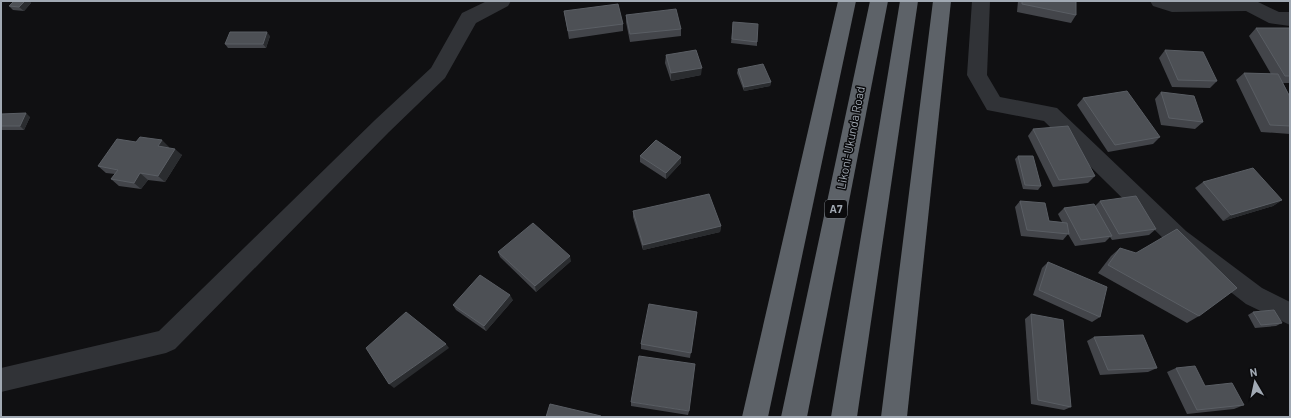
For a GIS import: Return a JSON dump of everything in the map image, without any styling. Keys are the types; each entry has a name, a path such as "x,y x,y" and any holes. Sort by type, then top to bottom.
{"highway":[{"path":"755,417 847,1"},
{"name":"Likoni-Ukunda Road","path":"794,417 879,1"},
{"path":"844,417 909,1"},
{"path":"894,417 942,1"}],"street":[{"path":"1,380 166,341 376,131 438,73 469,18 502,1"},
{"path":"981,1 977,75 994,104 1050,114 1178,238 1254,296 1290,314"},
{"path":"1159,1 1172,6 1248,5 1276,18 1290,19"}],"building":[{"path":"14,1 25,1 19,7 9,6"},
{"path":"1022,1 1076,1 1076,15 1022,4"},
{"path":"618,4 623,24 568,31 564,11"},
{"path":"676,9 681,29 630,34 626,15"},
{"path":"733,22 758,24 757,42 732,39"},
{"path":"1256,28 1290,28 1290,76 1285,76"},
{"path":"230,32 267,32 263,44 225,44"},
{"path":"696,50 702,68 671,73 666,55"},
{"path":"1165,50 1203,52 1217,81 1178,80"},
{"path":"763,64 771,82 744,87 738,69"},
{"path":"1244,73 1278,74 1290,97 1290,126 1270,125"},
{"path":"1127,91 1160,137 1115,145 1083,98"},
{"path":"1161,92 1194,96 1203,122 1169,118"},
{"path":"26,113 20,126 1,126 1,114"},
{"path":"1068,126 1095,176 1059,180 1033,129"},
{"path":"140,137 162,140 158,146 175,149 158,176 140,173 134,183 111,179 118,170 98,166 117,139 136,142"},
{"path":"656,140 681,157 666,173 640,156"},
{"path":"1018,156 1033,156 1041,186 1025,185"},
{"path":"1253,168 1282,200 1231,215 1203,182"},
{"path":"709,194 721,226 643,245 633,211"},
{"path":"1136,196 1156,229 1119,234 1100,201"},
{"path":"1020,201 1045,203 1049,221 1067,223 1069,234 1027,230"},
{"path":"1094,204 1112,236 1081,240 1064,208"},
{"path":"533,223 570,256 535,286 498,252"},
{"path":"1177,229 1237,288 1199,316 1108,265 1120,248 1136,253"},
{"path":"1048,262 1107,287 1100,317 1039,290"},
{"path":"480,275 510,295 484,326 453,305"},
{"path":"649,304 697,312 691,353 641,344"},
{"path":"1274,310 1282,323 1261,325 1253,312"},
{"path":"406,312 446,344 389,384 366,348"},
{"path":"1031,314 1063,320 1071,407 1038,400"},
{"path":"1143,335 1157,368 1108,370 1094,337"},
{"path":"639,356 695,364 689,411 631,402"},
{"path":"1195,366 1205,386 1232,383 1244,405 1197,410 1176,368"},
{"path":"550,404 601,416 546,417"}]}
